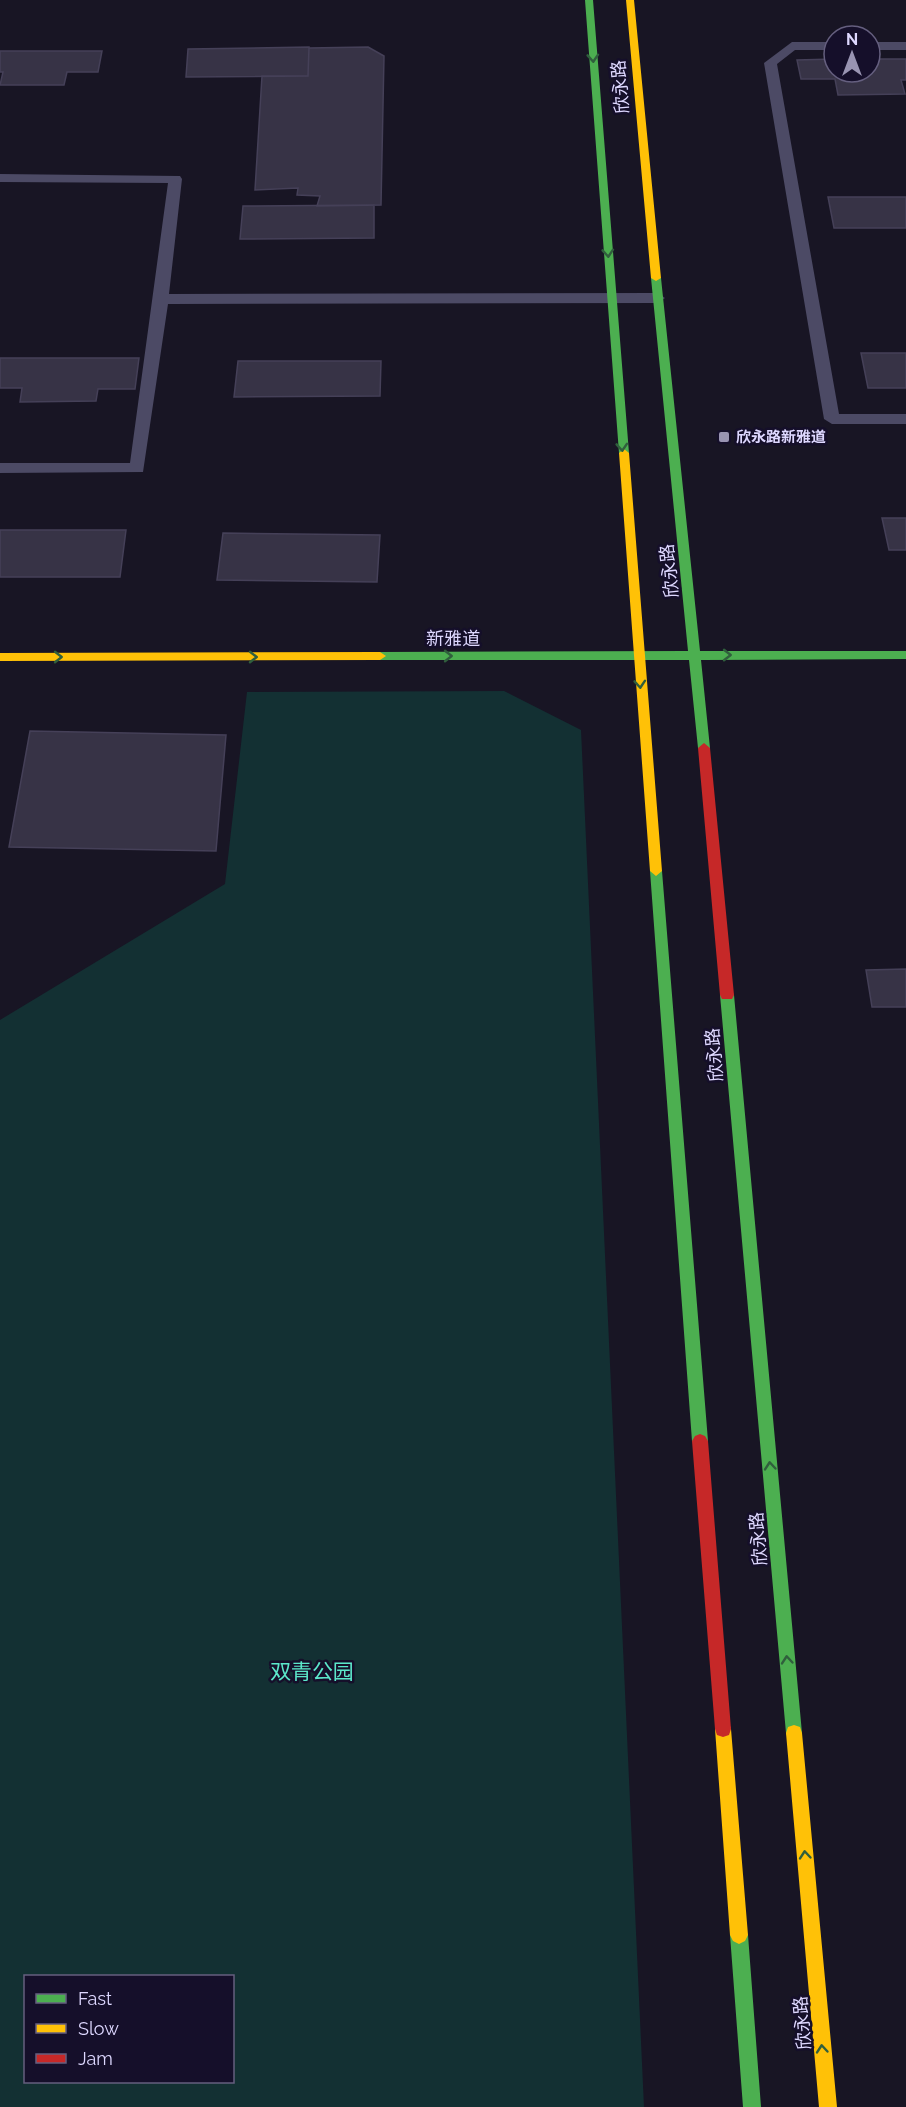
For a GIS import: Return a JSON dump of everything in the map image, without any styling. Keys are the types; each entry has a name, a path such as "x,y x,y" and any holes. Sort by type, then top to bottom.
{"street":[{"name":"欣永路","path":"589,0 752,2107"},
{"name":"欣永路","path":"630,0 658,298 695,636 828,2107"},
{"name":"新雅道","path":"0,657 906,655"}],"lane":[{"path":"822,46 792,46 770,63 832,419 906,419"},
{"path":"882,46 906,46"},
{"path":"0,178 174,179 161,299 137,468 0,468"},
{"path":"161,299 658,298"}],"green space":[{"name":"双青公园","path":"504,691 581,730 644,2107 0,2107 0,1020 225,884 247,692"}],"building":[{"path":"309,47 308,76 186,77 188,49"},
{"path":"368,47 384,56 381,205 317,206 320,196 297,195 298,188 255,190 262,76 308,76 309,48"},
{"path":"0,51 102,51 98,72 67,72 64,85 0,85 3,72 0,72"},
{"path":"822,59 822,79 801,79 797,60"},
{"path":"882,59 906,59 906,80 901,80 905,94 838,95 836,84 882,84"},
{"path":"828,197 906,197 906,228 834,228"},
{"path":"374,205 374,238 240,239 243,206"},
{"path":"861,353 906,353 906,388 868,388"},
{"path":"0,358 139,358 135,389 98,389 96,401 20,402 22,388 0,388"},
{"path":"238,361 381,361 380,396 234,397"},
{"path":"882,518 906,518 906,550 889,550"},
{"path":"0,530 126,530 120,577 0,577"},
{"path":"223,533 380,535 377,582 217,580"},
{"path":"30,731 226,735 216,851 9,847"},
{"path":"906,969 906,1007 872,1007 866,970"}],"traffic: fast":[{"path":"589,0 624,453"},
{"path":"656,278 704,748"},
{"path":"380,656 906,655"},
{"path":"656,871 700,1441"},
{"path":"727,995 794,1733"},
{"path":"739,1935 752,2107"}],"traffic: slow":[{"path":"630,0 656,278"},
{"path":"624,453 656,871"},
{"path":"0,657 380,656"},
{"path":"723,1729 739,1935"},
{"path":"794,1733 828,2107"}],"traffic: jam":[{"path":"704,748 727,995"},
{"path":"700,1441 723,1729"}],"place":[{"name":"欣永路新雅道","path":"724,437"}]}
